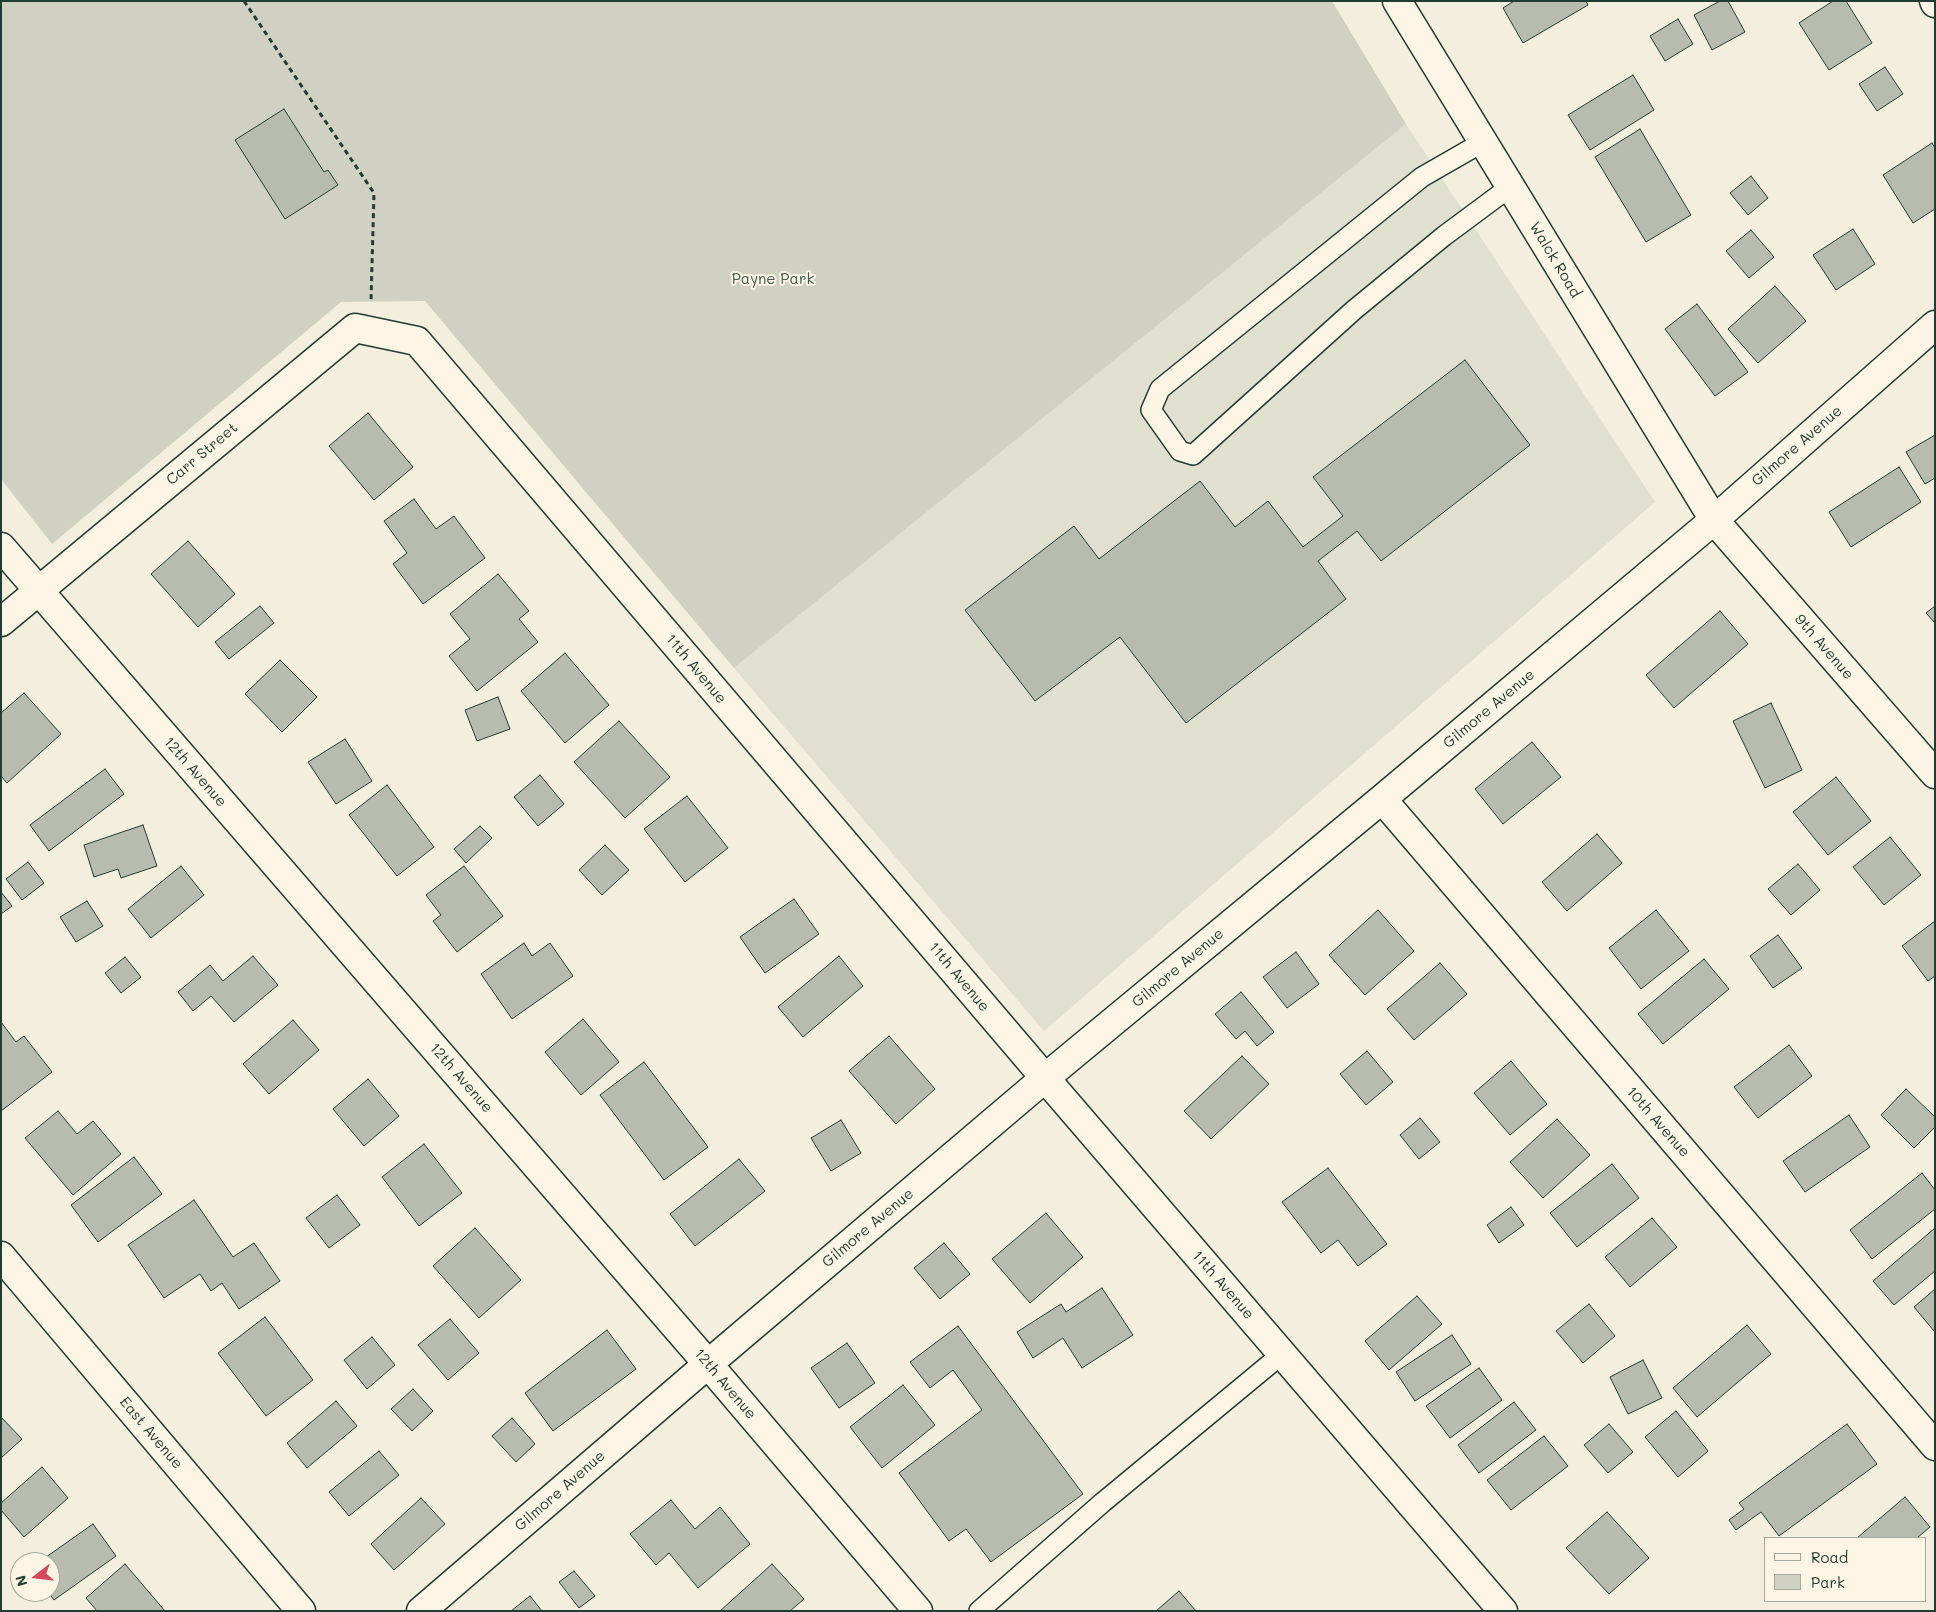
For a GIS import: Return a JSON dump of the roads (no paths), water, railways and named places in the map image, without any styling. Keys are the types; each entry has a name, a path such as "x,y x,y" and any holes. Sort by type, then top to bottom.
{"street":[{"name":"Walck Road","path":"1397,1 1714,520"},
{"name":"Gilmore Avenue","path":"421,1611 1045,1078 1382,799 1714,520 1935,325"},
{"name":"Carr Street","path":"1,622 355,328 418,341"},
{"name":"11th Avenue","path":"418,341 1045,1078 1503,1611"},
{"name":"9th Avenue","path":"1714,520 1935,774"},
{"name":"12th Avenue","path":"1,547 708,1364 918,1611"},
{"name":"10th Avenue","path":"1382,799 1935,1446"},
{"name":"East Avenue","path":"1,1256 301,1611"}],"lane":[{"path":"1483,142 1422,177 1160,388 1151,410 1180,451 1193,455 1354,310 1444,236 1510,187"},
{"path":"978,1611 1102,1503 1282,1354"}],"park label":[{"name":"Payne Park","path":"773,279"}]}
